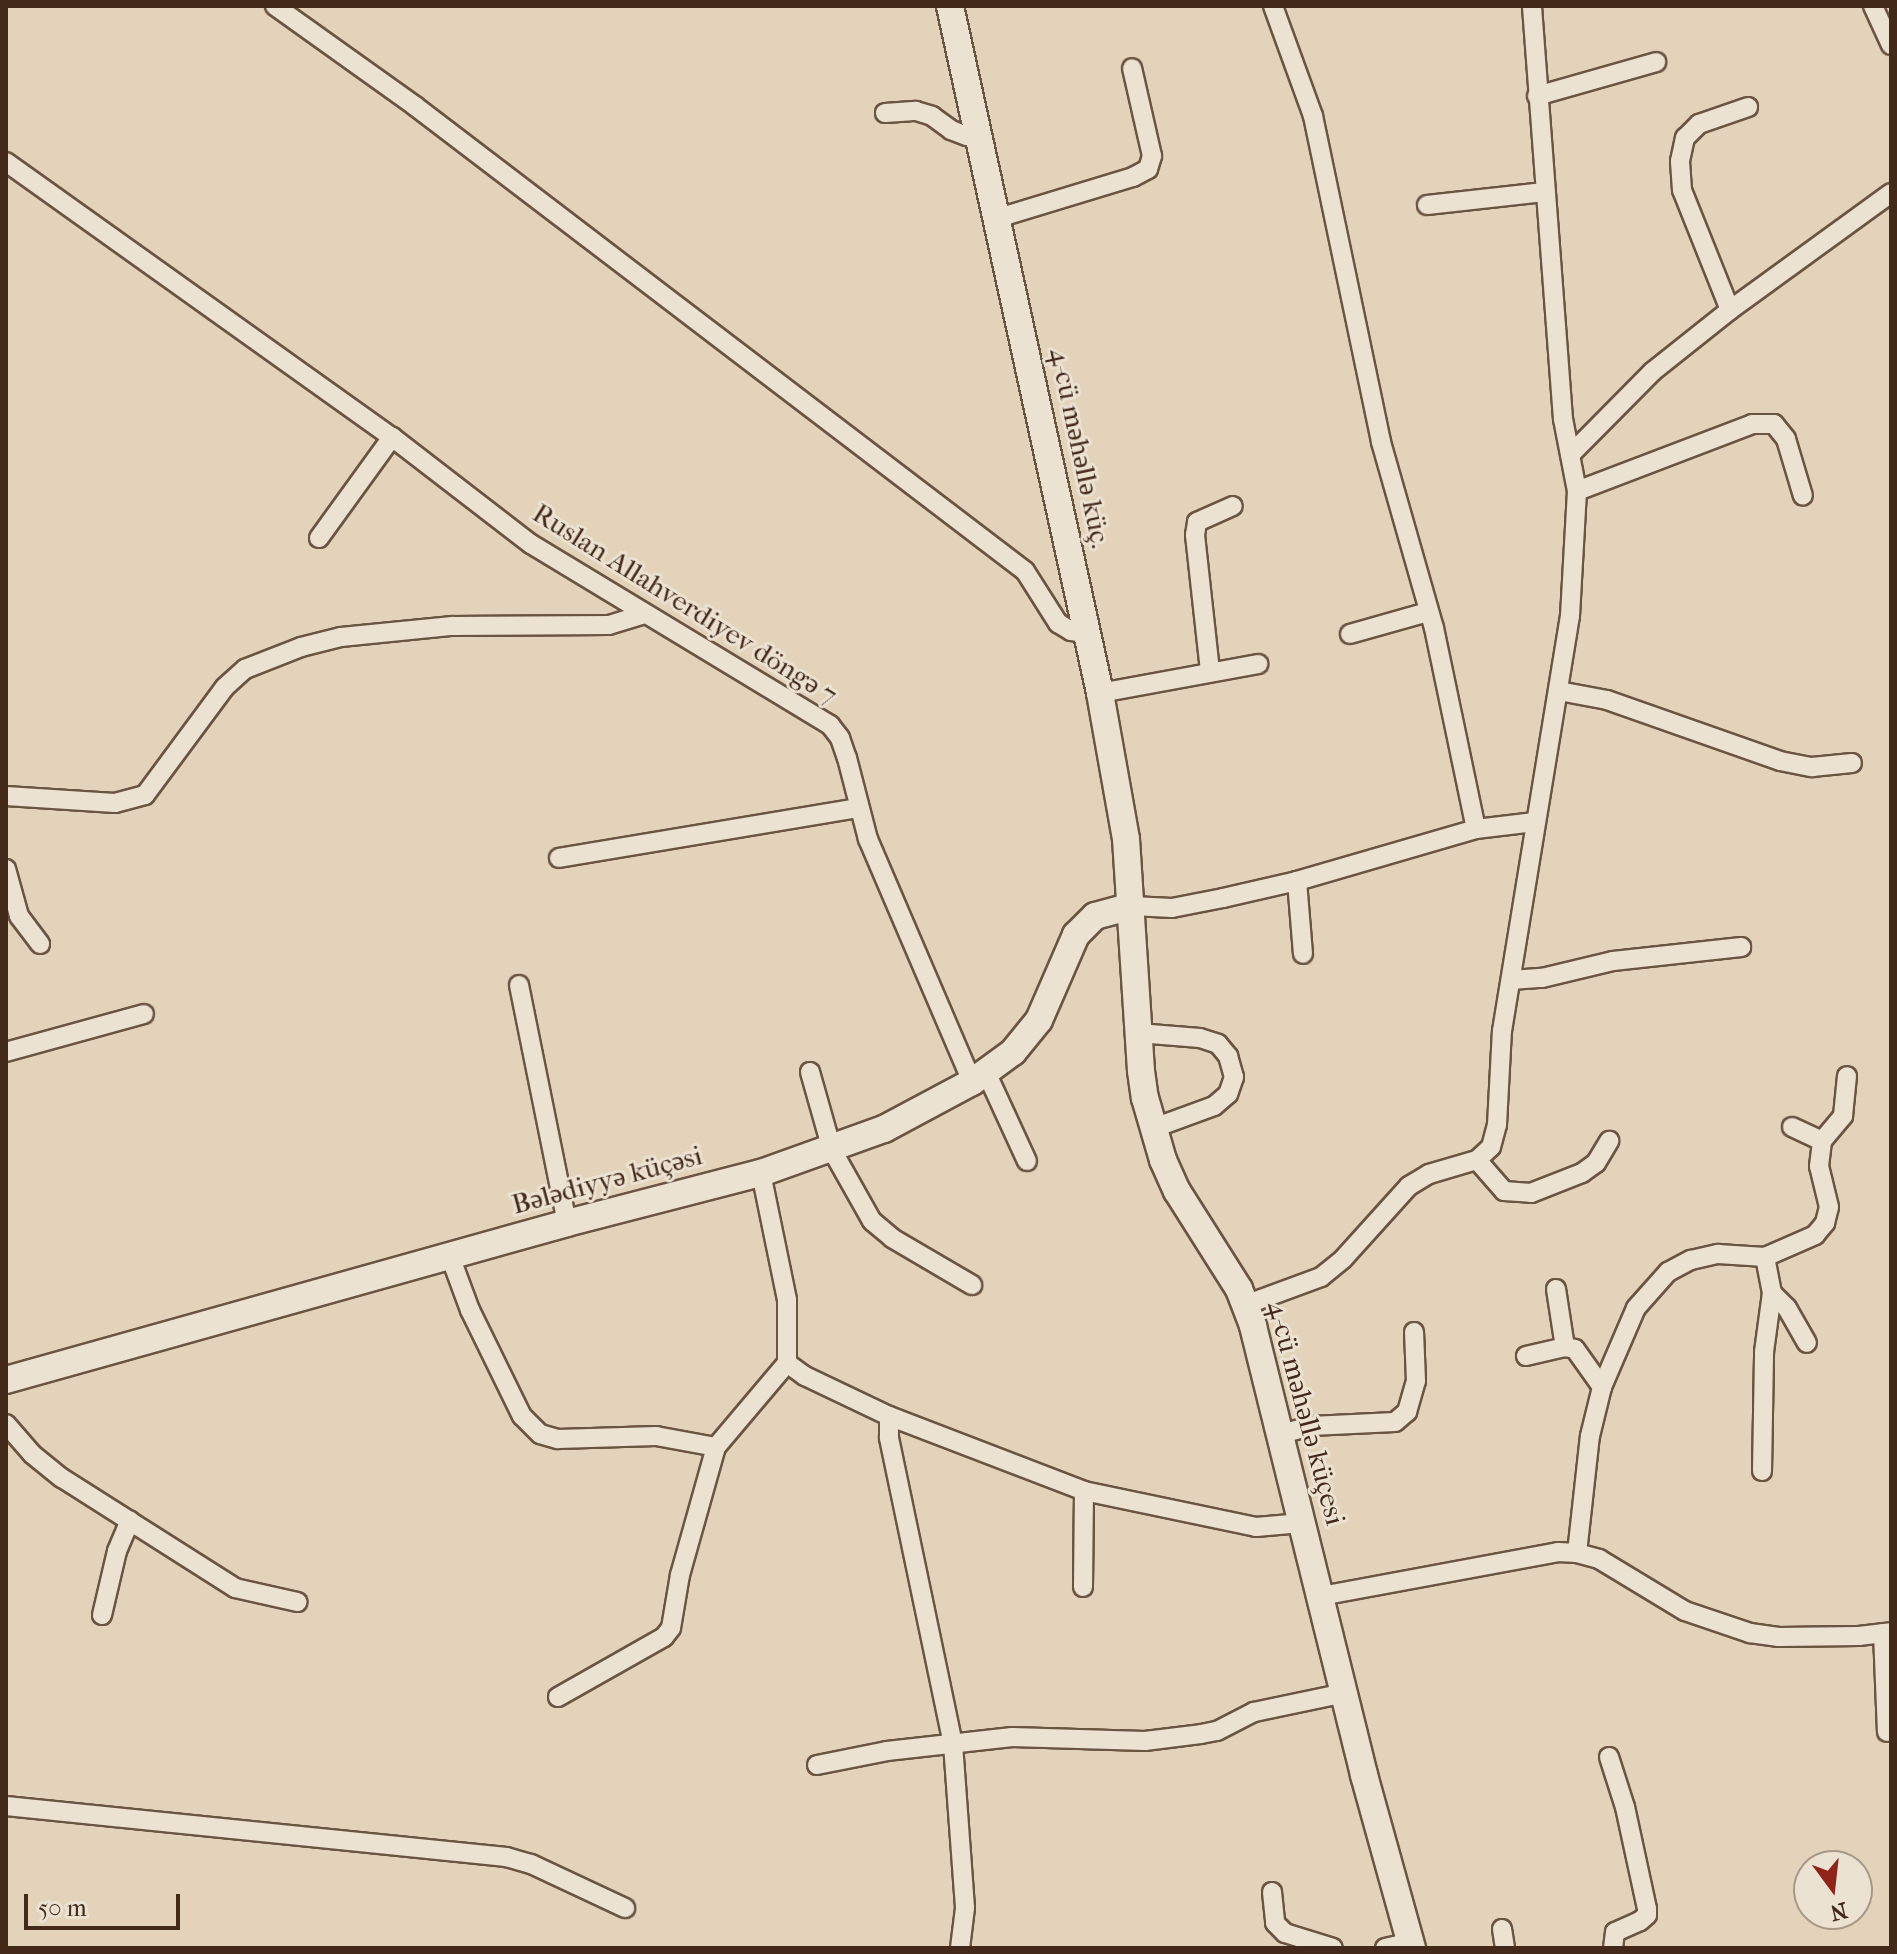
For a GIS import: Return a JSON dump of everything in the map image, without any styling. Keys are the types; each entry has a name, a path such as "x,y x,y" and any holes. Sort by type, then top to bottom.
{"street":[{"path":"275,6 439,124 618,264 1025,571 1058,623 1071,631 1087,633"},
{"name":"4-cü məhəllə küç.","path":"950,6 1100,693 1126,839 1132,906"},
{"path":"1273,6 1313,116 1381,442 1428,612 1476,829"},
{"path":"1245,1305 1321,1277 1343,1259 1409,1186 1429,1174 1477,1160 1491,1147 1497,1125 1502,1031 1559,691 1572,592 1577,491 1563,419 1532,6"},
{"path":"1873,6 1891,45"},
{"path":"1537,96 1656,62"},
{"path":"998,218 1133,177 1148,169 1152,156 1132,68"},
{"path":"1730,310 1682,190 1680,161 1685,138 1699,124 1748,107"},
{"path":"885,113 916,111 932,116 951,130 967,136 980,136"},
{"name":"Ruslan Allahverdiyev döngə 7","path":"6,162 392,437 531,544 830,725 840,738 868,839 979,1077 1027,1161"},
{"path":"1427,205 1544,192"},
{"path":"1570,455 1652,372 1730,310 1891,193"},
{"path":"1577,491 1752,424 1774,424 1786,439 1803,496"},
{"path":"319,538 392,437"},
{"path":"1210,671 1195,535 1197,522 1233,506"},
{"path":"1350,634 1428,612"},
{"path":"6,796 115,803 145,795 225,687 245,669 301,647 341,637 452,626 609,625 644,614"},
{"path":"1100,693 1258,664"},
{"path":"1559,691 1607,700 1780,761 1812,767 1852,763"},
{"path":"559,858 859,808"},
{"path":"1132,906 1172,908 1297,881 1476,829 1535,822"},
{"path":"6,869 19,916 40,944"},
{"path":"1297,881 1303,954"},
{"name":"4-cü məhəllə küçesi","path":"1132,906 1141,1071 1154,1128 1177,1191 1229,1272 1245,1305 1281,1434 1345,1693 1402,1946"},
{"name":"Bələdiyyə küçəsi","path":"6,1380 567,1223 761,1173 884,1129 979,1077 1013,1052 1039,1020 1076,935 1087,922 1109,910 1132,906"},
{"path":"1511,980 1542,978 1613,961 1741,947"},
{"path":"519,985 567,1223"},
{"path":"6,1052 144,1014"},
{"path":"1138,1033 1200,1038 1218,1044 1228,1056 1234,1077 1228,1094 1214,1106 1154,1128"},
{"path":"810,1072 832,1150 872,1221 892,1238 972,1285"},
{"path":"1577,1553 1590,1436 1602,1387 1636,1308 1668,1272 1691,1260 1718,1254 1765,1257 1815,1235 1825,1223 1829,1207 1819,1166 1822,1141 1843,1116 1847,1076"},
{"path":"1792,1127 1822,1141"},
{"path":"1477,1160 1504,1191 1531,1193 1582,1173 1596,1163 1609,1141"},
{"path":"558,1697 664,1637 671,1628 680,1575 716,1447 749,1404 787,1363 787,1300 761,1173"},
{"path":"450,1256 470,1310 522,1416 540,1434 558,1439 656,1436 716,1447"},
{"path":"1762,1471 1764,1352 1772,1293 1765,1257"},
{"path":"1556,1289 1565,1347"},
{"path":"1772,1293 1787,1308 1807,1343"},
{"path":"1281,1434 1311,1426 1395,1422 1407,1412 1416,1381 1414,1332"},
{"path":"1526,1356 1565,1347 1575,1349 1602,1387"},
{"path":"787,1363 805,1376 889,1416 1084,1491 1256,1527 1302,1523"},
{"path":"889,1416 889,1438 953,1744 965,1908 960,1948"},
{"path":"6,1424 32,1454 62,1478 235,1588 297,1602"},
{"path":"1083,1587 1084,1491"},
{"path":"102,1615 117,1551 130,1521"},
{"path":"1321,1596 1547,1554 1577,1553 1599,1559 1685,1611 1750,1633 1779,1637 1887,1633 1887,1732"},
{"path":"817,1765 887,1751 1012,1737 1145,1741 1201,1734 1217,1731 1254,1712 1345,1693"},
{"path":"1609,1757 1625,1807 1647,1909 1647,1915 1640,1921 1615,1932 1613,1948"},
{"path":"6,1806 506,1857 531,1864 625,1908"},
{"path":"1272,1892 1275,1923 1285,1933 1325,1947"}]}
